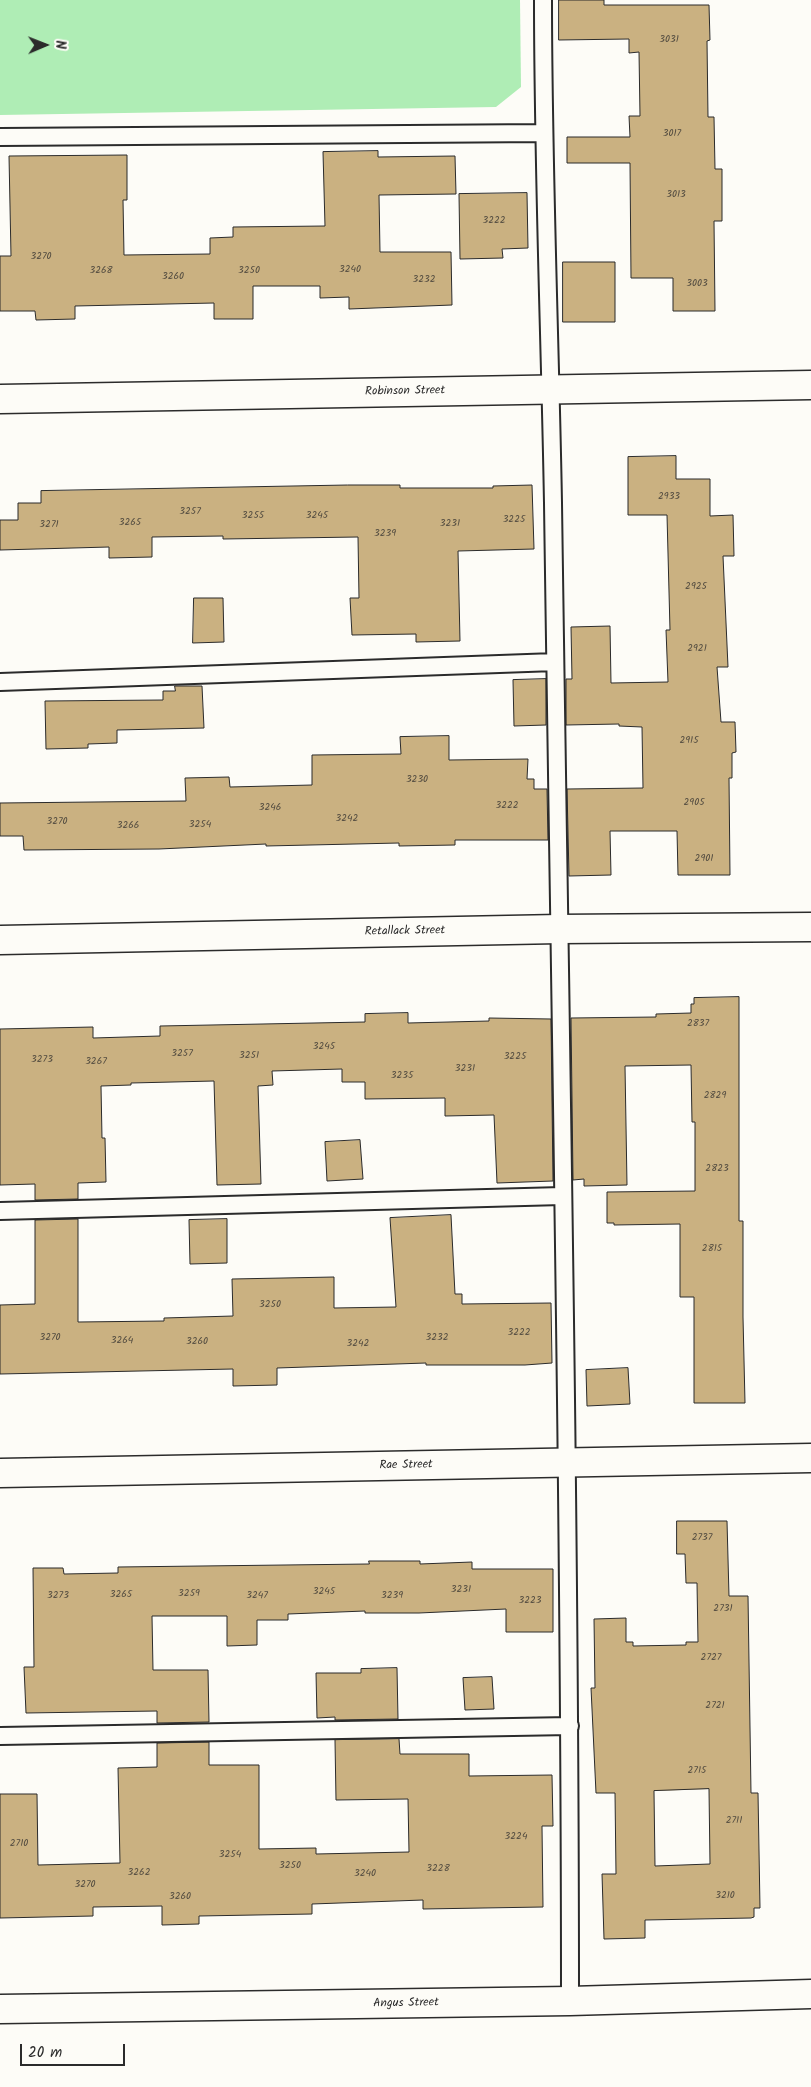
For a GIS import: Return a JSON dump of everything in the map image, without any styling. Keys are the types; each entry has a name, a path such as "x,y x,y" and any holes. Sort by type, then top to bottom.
{"street":[{"name":"Robinson Street","path":"0,400 811,385"},
{"name":"Retallack Street","path":"0,940 559,929 811,927"},
{"name":"Rae Street","path":"0,1473 811,1458"},
{"name":"Angus Street","path":"0,2009 570,2001 811,1994"}],"lane":[{"path":"543,0 543,133 551,389 570,1726 570,2001"},
{"path":"0,137 543,133"},
{"path":"0,682 555,662"},
{"path":"0,1211 562,1196"},
{"path":"0,1736 570,1726"}],"green space":[{"path":"0,0 520,0 521,87 496,107 0,115"}],"building":[{"path":"559,0 604,0 604,5 709,5 710,40 707,41 708,117 714,117 715,169 722,169 722,221 714,221 715,311 673,311 673,278 631,278 630,163 567,163 567,137 630,137 629,116 640,116 639,52 629,53 629,39 559,40"},
{"path":"378,151 378,157 455,156 456,194 379,195 380,252 451,252 452,305 349,309 349,297 320,298 320,286 253,286 253,319 214,319 214,303 75,306 75,319 36,320 35,311 0,311 0,256 11,256 9,156 127,155 127,200 123,200 124,255 210,254 210,238 233,237 233,227 325,226 323,152"},
{"path":"527,193 528,248 502,249 503,258 460,259 459,194"},
{"path":"563,262 615,262 615,322 563,322"},
{"path":"676,456 676,479 710,479 710,516 733,515 734,556 723,556 728,667 717,667 721,722 735,722 736,752 732,753 732,778 729,778 730,875 678,875 677,831 610,831 611,875 569,876 567,789 643,788 642,727 619,726 619,724 566,725 566,679 572,679 571,627 610,626 611,683 668,682 666,630 670,630 667,515 628,515 628,457"},
{"path":"400,485 400,488 493,488 493,486 532,485 534,549 458,551 460,641 416,642 416,634 352,635 350,598 359,598 358,537 223,539 223,536 152,537 152,557 109,558 109,547 0,550 0,520 18,520 18,503 41,503 41,491"},
{"path":"194,598 223,598 224,642 193,643"},
{"path":"546,679 546,725 514,726 513,680"},
{"path":"175,686 202,686 204,728 117,730 117,743 88,744 88,748 46,749 45,701 163,700 163,691 175,691"},
{"path":"449,736 449,760 528,759 527,779 534,779 534,789 547,789 548,840 455,840 455,845 399,846 399,843 266,846 266,844 159,849 24,850 23,836 0,836 0,803 186,801 185,778 229,777 230,787 312,785 312,755 401,754 400,737"},
{"path":"739,997 739,1221 743,1221 745,1403 694,1403 694,1297 680,1297 680,1224 614,1225 614,1223 607,1223 607,1192 695,1191 695,1122 692,1122 691,1065 625,1066 627,1185 584,1186 584,1179 573,1180 571,1018 656,1017 656,1014 691,1013 691,1004 694,1004 694,998"},
{"path":"408,1013 408,1023 489,1021 489,1018 551,1019 553,1181 497,1183 494,1115 445,1116 445,1098 365,1099 365,1082 342,1082 342,1069 272,1071 273,1085 258,1086 261,1184 217,1185 214,1081 131,1083 131,1085 101,1086 102,1138 105,1138 106,1182 78,1183 78,1199 35,1200 35,1184 0,1185 0,1029 93,1027 93,1038 160,1036 160,1026 365,1022 365,1014"},
{"path":"360,1140 363,1179 327,1181 325,1142"},
{"path":"451,1215 455,1294 462,1294 462,1304 551,1303 552,1363 525,1365 426,1365 426,1363 277,1368 277,1385 233,1386 233,1369 0,1374 0,1305 35,1304 35,1220 78,1219 78,1322 164,1321 164,1318 233,1316 232,1279 334,1277 334,1308 396,1307 390,1218"},
{"path":"227,1219 227,1263 190,1264 189,1220"},
{"path":"628,1368 630,1404 587,1406 586,1370"},
{"path":"677,1521 727,1521 729,1596 748,1596 751,1793 758,1793 760,1908 754,1908 754,1917 751,1918 645,1920 645,1938 604,1939 602,1874 616,1874 615,1793 596,1793 591,1688 595,1688 594,1619 626,1618 626,1642 633,1642 633,1646 686,1645 686,1642 698,1642 697,1583 686,1583 685,1554 677,1554","holes":["709,1789 710,1864 655,1866 654,1791"]},
{"path":"369,1561 420,1561 420,1564 472,1562 472,1569 553,1569 553,1632 506,1632 506,1609 419,1613 365,1613 365,1611 288,1614 288,1620 257,1620 257,1645 227,1646 227,1616 152,1616 153,1670 208,1670 209,1722 157,1723 157,1711 26,1713 24,1667 34,1667 33,1568 63,1568 64,1574 118,1573 118,1567 369,1564"},
{"path":"397,1668 398,1719 335,1720 335,1717 317,1718 316,1673 361,1673 361,1669"},
{"path":"492,1677 494,1709 465,1710 463,1678"},
{"path":"399,1739 400,1754 469,1754 469,1776 552,1775 553,1826 542,1826 543,1907 423,1909 423,1900 312,1904 312,1914 199,1916 199,1924 162,1925 162,1906 93,1907 93,1916 0,1918 0,1794 37,1794 38,1865 120,1863 118,1768 157,1767 157,1743 209,1742 209,1765 259,1765 259,1849 316,1848 316,1854 409,1852 408,1799 336,1800 335,1740"}]}
